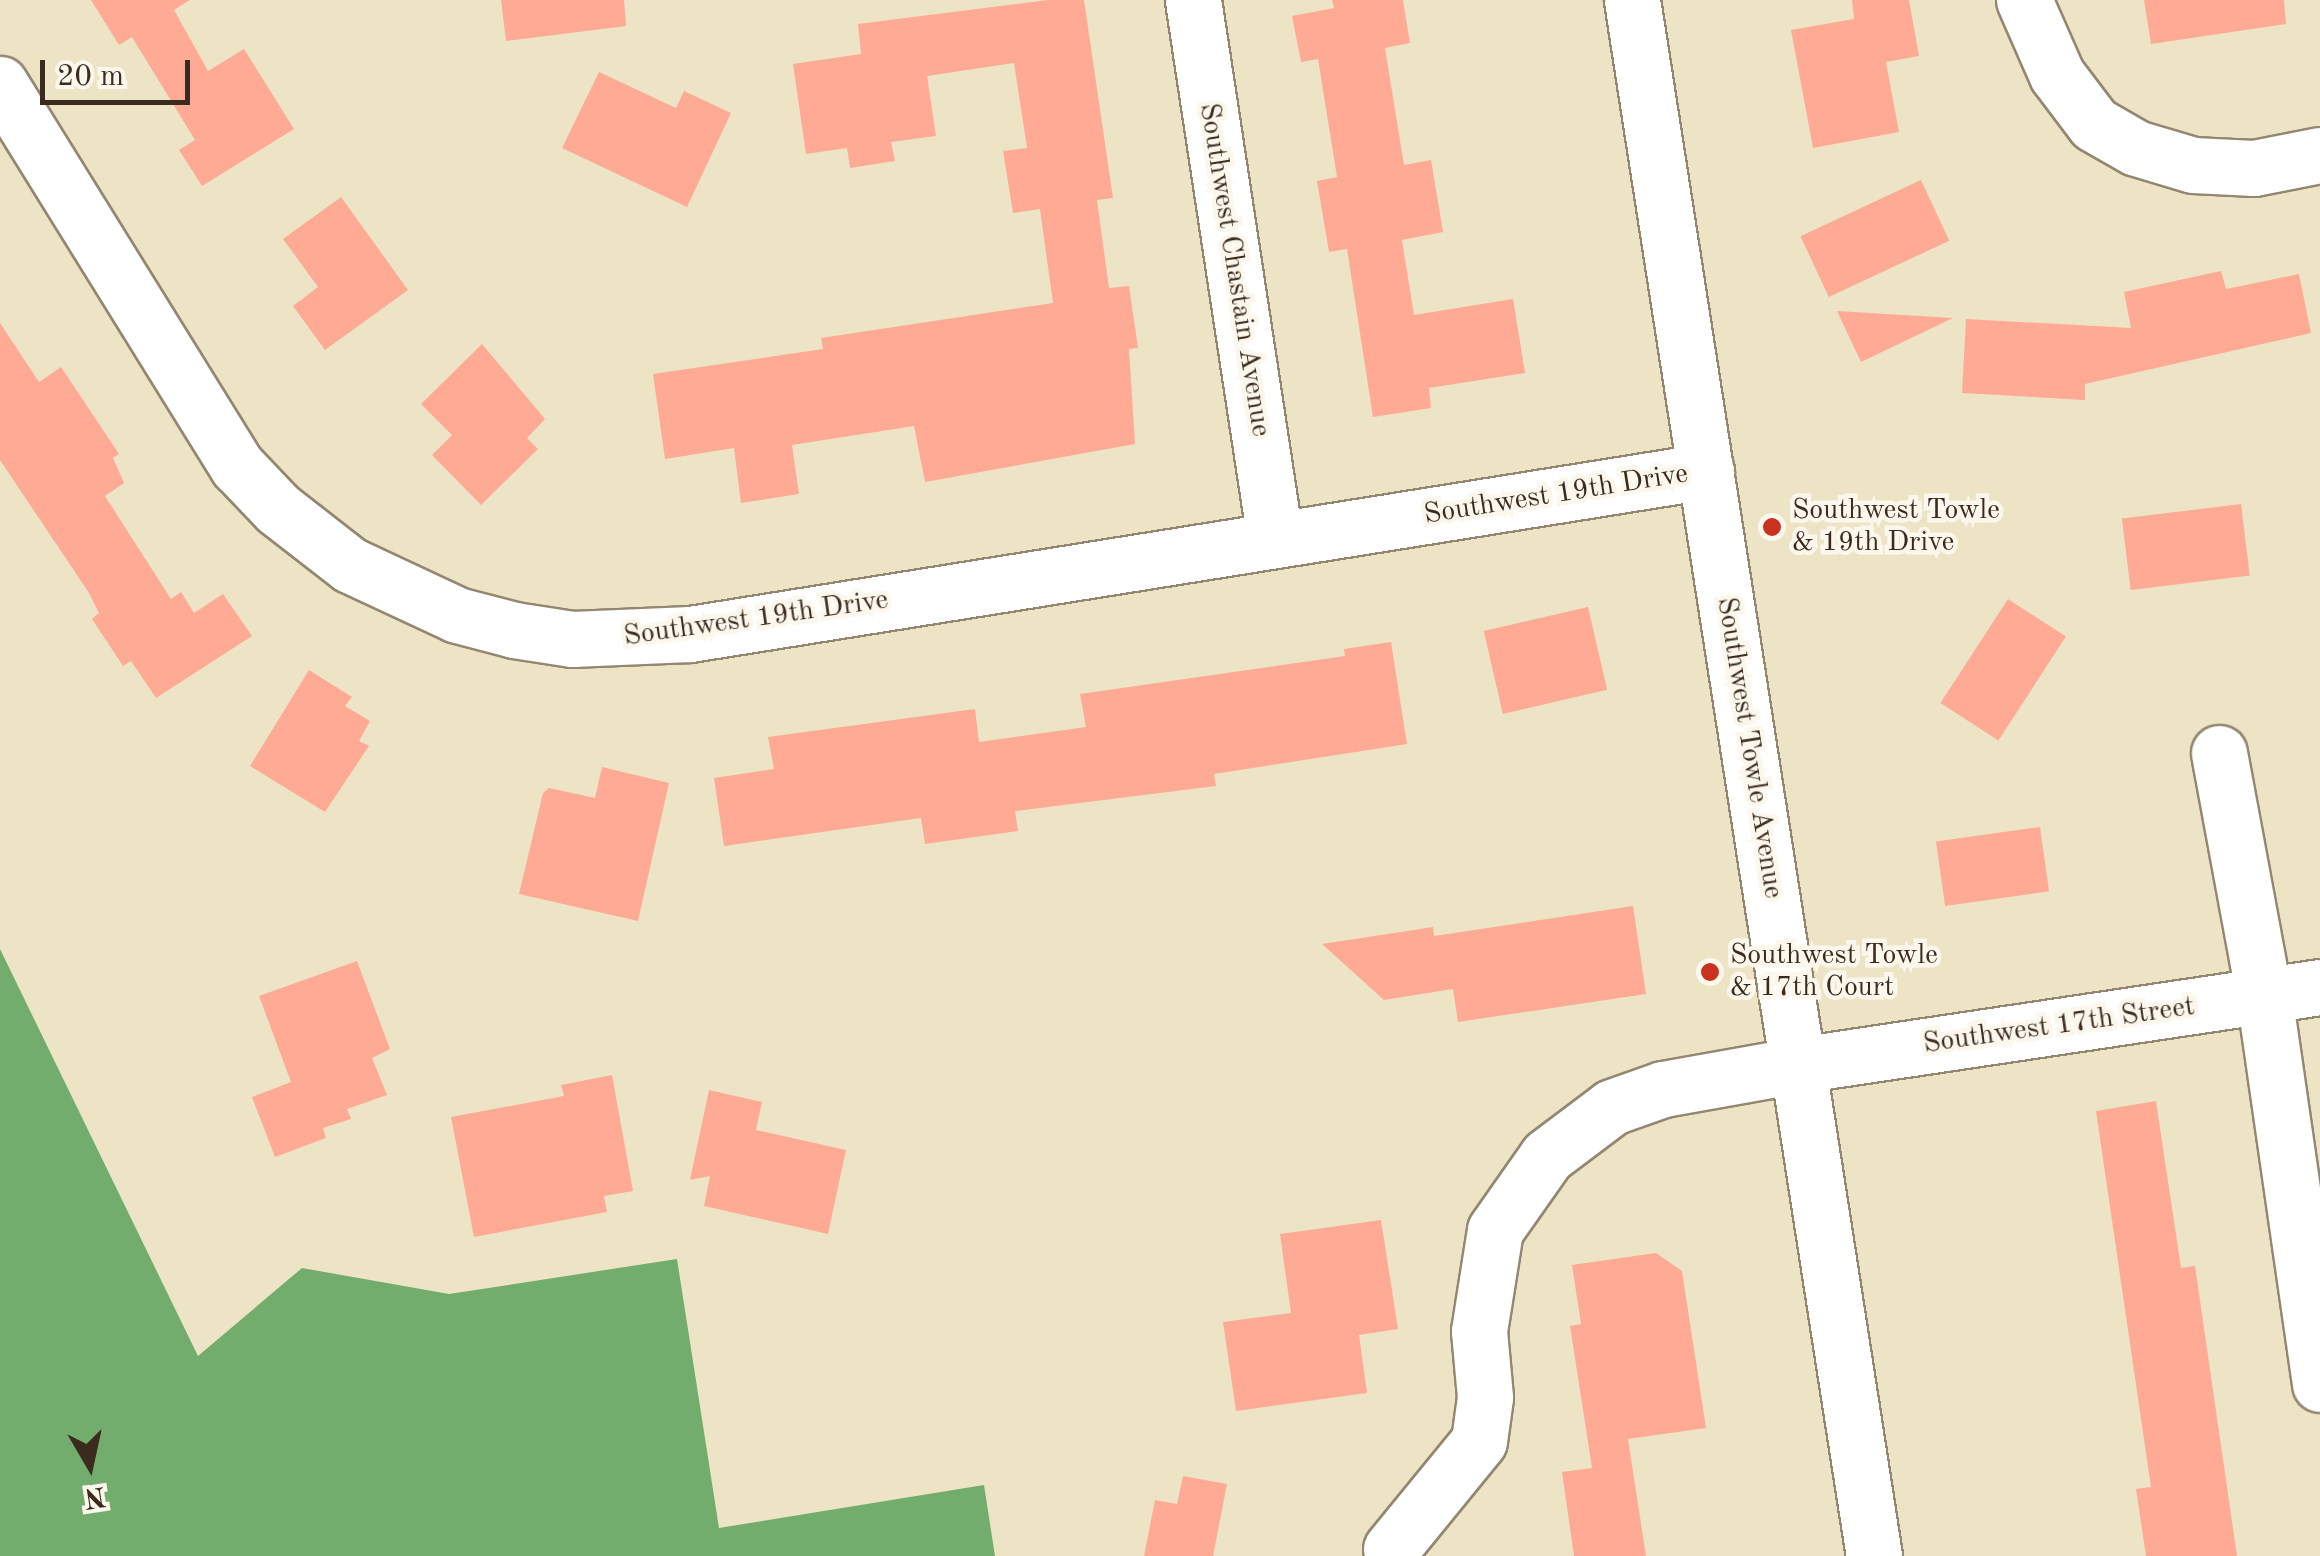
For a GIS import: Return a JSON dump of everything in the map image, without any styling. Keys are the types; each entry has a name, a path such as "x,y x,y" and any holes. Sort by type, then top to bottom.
{"street":[{"name":"Southwest Chastain Avenue","path":"1193,0 1275,539"},
{"name":"Southwest Towle Avenue","path":"1632,0 1874,1556"},
{"path":"2024,0 2057,75 2094,124 2136,148 2193,166 2254,168 2320,154"},
{"name":"Southwest 19th Drive","path":"0,84 237,466 278,509 350,565 457,615 532,633 632,640 1706,471"},
{"path":"2220,753 2264,995 2319,1368"},
{"name":"Southwest 17th Street","path":"1391,1549 1479,1441 1482,1284 1496,1230 1522,1185 1572,1133 1612,1107 1663,1090 1798,1065 2320,987"}],"green space":[{"path":"0,949 198,1356 302,1268 449,1294 677,1259 719,1528 984,1485 995,1556 0,1556"}],"building":[{"path":"91,0 190,0 174,10 208,71 244,49 294,129 202,186 179,150 195,140 132,37 119,45"},
{"path":"501,0 624,0 626,26 506,41"},
{"path":"1048,0 1084,0 1113,198 1097,200 1109,288 1129,286 1138,348 1129,349 1135,444 925,482 914,426 792,445 799,494 741,503 734,448 665,459 653,374 823,349 821,338 1053,303 1040,209 1013,213 1003,151 1027,148 1014,63 927,76 936,136 891,142 895,161 850,168 847,148 806,154 793,64 861,54 858,24"},
{"path":"1332,0 1403,0 1410,43 1385,48 1404,165 1431,160 1443,232 1402,240 1414,315 1513,299 1525,373 1429,388 1431,408 1373,417 1347,249 1329,252 1317,181 1337,177 1318,59 1301,62 1292,16 1334,8"},
{"path":"1852,0 1909,0 1919,56 1886,62 1899,132 1813,148 1791,30 1854,19"},
{"path":"2144,0 2284,0 2286,24 2151,44"},
{"path":"599,72 676,108 684,91 731,113 687,207 562,148"},
{"path":"1921,180 1949,241 1829,297 1800,236"},
{"path":"341,197 408,290 325,350 293,306 318,287 283,239"},
{"path":"2221,271 2226,289 2299,274 2311,333 2085,384 2085,400 1962,393 1966,319 2131,328 2124,292"},
{"path":"1837,311 1953,318 1861,362"},
{"path":"0,323 39,382 61,367 119,454 113,458 124,483 105,496 171,599 181,592 194,613 223,594 252,636 156,698 131,661 123,666 92,619 99,613 89,593 0,460"},
{"path":"482,344 545,419 527,438 538,449 481,505 432,455 452,435 421,404"},
{"path":"2241,504 2250,575 2131,590 2122,519"},
{"path":"2008,599 2066,637 1998,741 1940,703"},
{"path":"1588,607 1607,690 1503,714 1484,631"},
{"path":"1391,642 1407,744 1214,774 1216,786 1015,811 1018,831 925,844 921,818 724,846 714,778 774,769 768,737 975,709 979,742 1086,727 1080,694 1345,656 1344,649"},
{"path":"309,670 352,697 345,706 370,721 359,741 369,746 325,812 250,766"},
{"path":"602,767 669,783 638,921 519,894 543,793 549,788 595,798"},
{"path":"2040,827 2049,891 1945,906 1936,842"},
{"path":"1633,906 1646,994 1458,1022 1453,989 1384,1000 1322,944 1433,927 1434,936"},
{"path":"357,961 390,1049 372,1058 387,1095 347,1109 351,1119 323,1128 326,1138 275,1157 252,1097 291,1082 259,996"},
{"path":"612,1075 633,1191 604,1196 607,1212 474,1237 451,1117 564,1096 561,1085"},
{"path":"709,1090 762,1102 756,1130 846,1150 828,1234 704,1206 710,1176 690,1180"},
{"path":"2156,1101 2181,1268 2195,1266 2237,1556 2146,1556 2136,1489 2151,1487 2096,1111"},
{"path":"1381,1220 1398,1329 1359,1335 1367,1393 1236,1411 1223,1322 1291,1313 1280,1234"},
{"path":"1656,1253 1682,1271 1706,1428 1628,1439 1646,1556 1574,1556 1562,1472 1592,1468 1570,1326 1581,1324 1572,1265"},
{"path":"1183,1476 1227,1484 1213,1556 1144,1556 1155,1500 1177,1504"}],"place":[{"name":"Southwest Towle & 19th Drive","path":"1772,527"},
{"name":"Southwest Towle & 17th Court","path":"1710,972"}]}
